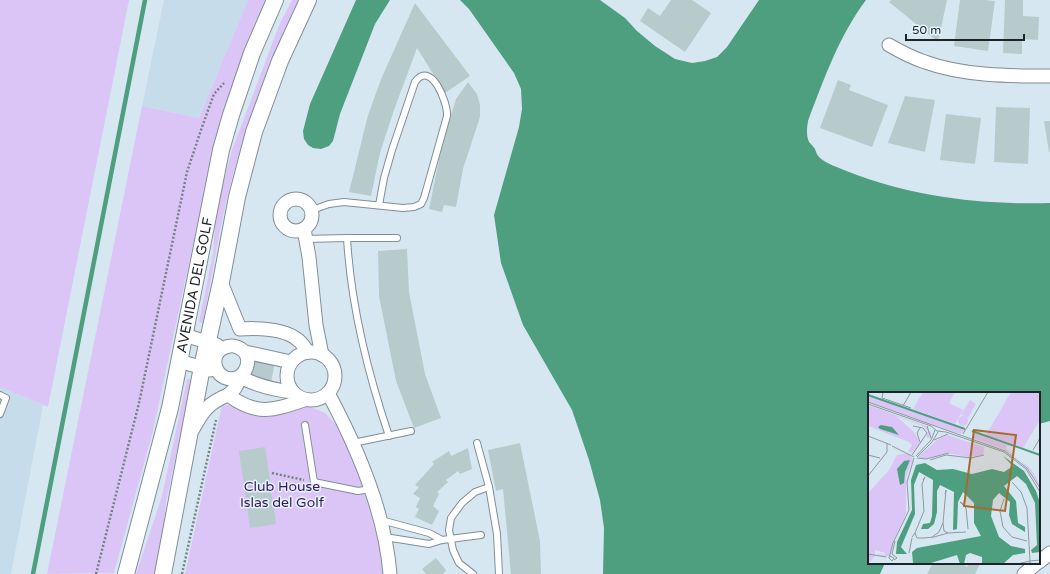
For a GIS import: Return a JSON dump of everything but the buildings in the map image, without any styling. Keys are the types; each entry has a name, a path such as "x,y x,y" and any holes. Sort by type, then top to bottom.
{"street":[{"name":"AVENIDA DEL GOLF","path":"126,574 170,408 221,150 252,53 275,0"},
{"name":"AVENIDA DEL GOLF","path":"163,574 207,341 221,282 238,197 254,132 280,61 308,0"},
{"path":"889,45 904,54 948,69 1004,76 1050,76"},
{"path":"305,234 294,232 285,227 280,217 282,207 290,200 295,199 306,202 312,210 311,221 305,234 309,257 316,325 322,355"},
{"path":"190,434 204,410 211,403 228,395 235,389 248,362 244,351 244,344 240,329 221,282"},
{"path":"240,329 264,329 288,333 298,340 308,352"},
{"path":"184,335 224,347 233,346 244,351 291,362"},
{"path":"224,347 220,350 214,363 221,376 230,380 240,377 258,385 278,391 299,396 317,400 328,393 335,380 334,372 328,360 322,355 308,352 301,354 291,362 287,374 289,387 299,396"},
{"path":"179,361 218,372"},
{"path":"328,393 353,443 371,489 384,537 390,574"},
{"path":"228,395 239,403 252,408 269,410 284,407 299,396"},
{"path":"1040,561 1050,553"}],"lane":[{"path":"312,210 329,204 344,202 403,208 414,208 421,204 424,198 448,110 446,103 433,79 428,75 422,75 415,82 392,150 384,178 379,205"},
{"path":"305,234 347,238 397,238"},
{"path":"347,238 354,304 362,345 375,395 389,436"},
{"path":"0,395 6,398 0,414"},
{"path":"305,425 314,482 358,491 371,489"},
{"path":"353,443 411,431"},
{"path":"477,443 489,487 497,534 499,574"},
{"path":"473,574 459,563 453,550 449,530 452,518 462,503 475,492 489,487"},
{"path":"380,520 429,533 442,540"},
{"path":"384,537 429,544 442,540 481,536"}],"path":[{"path":"96,574 139,403 187,172 214,94 227,80"},
{"path":"182,574 216,418"},
{"path":"272,473 314,482"}],"shaded area":[{"path":"164,0 248,0 199,118 142,106"},
{"path":"356,0 390,0 375,24 340,114 333,141 329,146 321,149 313,148 308,145 304,139 303,131 310,104"},
{"path":"460,0 600,0 625,18 637,31 655,46 675,59 692,63 717,57 727,47 759,0 866,0 848,28 826,74 808,121 808,140 819,157 829,164 873,181 898,188 948,198 974,201 999,203 1050,203 1050,421 1040,424 1040,392 868,392 868,564 885,564 880,574 603,574 604,528 600,500 589,460 572,410 523,325 501,263 494,215 519,127 522,109 521,89 514,73 469,9"},
{"path":"0,387 43,405 11,574 0,574"}],"green space":[{"path":"0,0 129,0 48,407 0,387"},
{"path":"248,0 270,0 213,151 153,431 114,573 47,574 142,106 199,118"},
{"path":"292,0 302,0 276,56 246,132 223,215 203,323 199,322 213,253 216,210 232,150 280,23"},
{"path":"187,379 192,380 166,502 162,558 159,574 136,574 162,496"},
{"name":"Club House Islas del Golf","path":"222,405 311,407 325,413 337,426 358,471 379,545 383,574 185,574"}],"waterway":[{"path":"33,574 145,0"}]}
